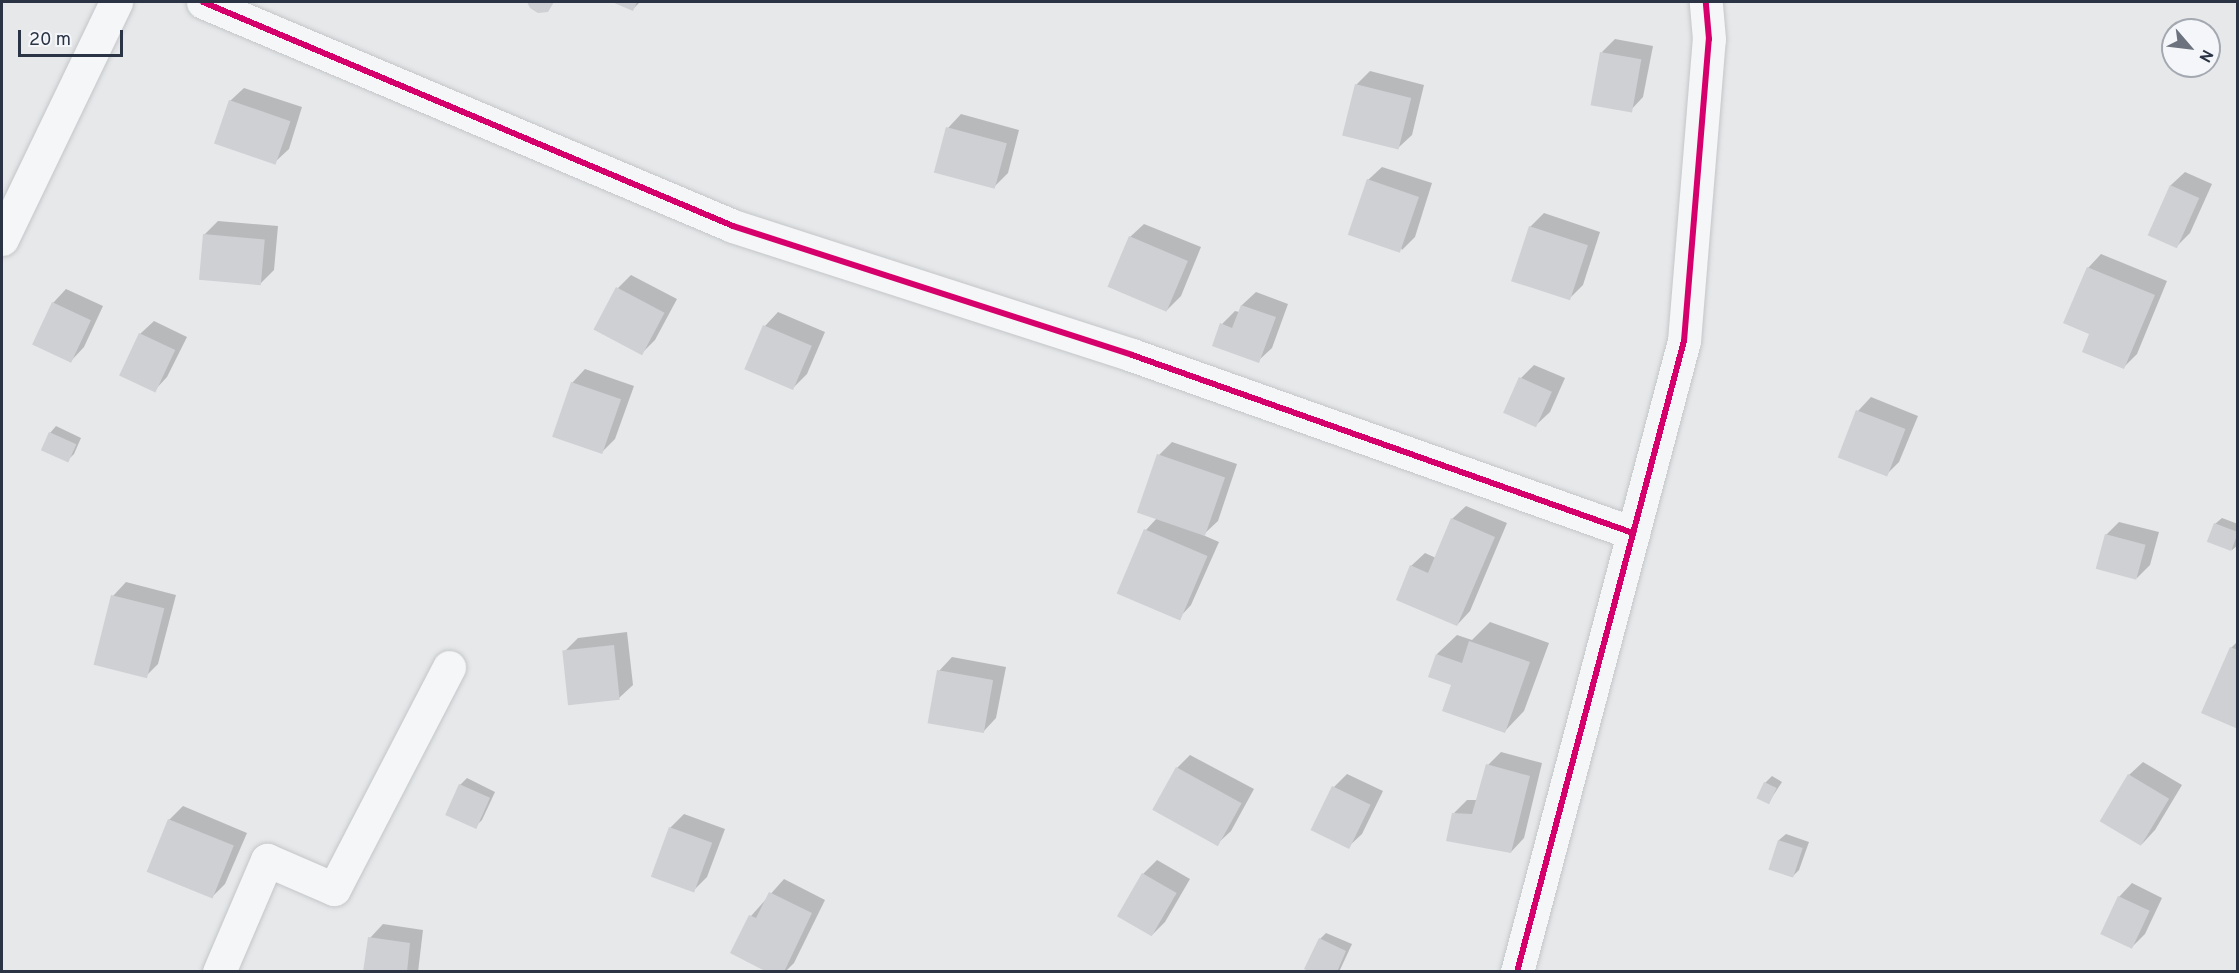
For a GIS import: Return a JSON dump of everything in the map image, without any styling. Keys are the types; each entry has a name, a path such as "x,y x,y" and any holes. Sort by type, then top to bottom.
{"street":[{"path":"2,239 116,2"},
{"path":"203,2 733,226 1132,355 1633,533"},
{"path":"1695,2 1708,39"},
{"path":"1517,972 1684,341 1708,39 1706,2"},
{"path":"219,972 267,861 334,889 449,667"}],"building":[{"path":"527,2 554,2 548,12 538,13 530,8"},
{"path":"612,2 637,2 633,11"},
{"path":"1600,52 1641,59 1632,112 1591,105"},
{"path":"1355,84 1411,98 1398,149 1342,135"},
{"path":"229,100 290,121 275,165 214,143"},
{"path":"946,127 1007,143 995,189 934,172"},
{"path":"1367,179 1419,197 1400,253 1348,235"},
{"path":"2170,185 2199,198 2177,248 2148,235"},
{"path":"1529,226 1588,245 1570,300 1511,281"},
{"path":"203,234 265,239 261,285 199,280"},
{"path":"1129,236 1188,261 1166,312 1108,287"},
{"path":"2087,267 2155,295 2124,369 2082,352 2089,334 2063,323"},
{"path":"616,287 665,313 642,355 593,329"},
{"path":"52,302 91,320 71,363 32,345"},
{"path":"1241,305 1276,317 1259,363 1212,346 1220,323 1232,328"},
{"path":"763,325 812,346 793,390 744,369"},
{"path":"139,333 175,350 155,393 119,376"},
{"path":"1519,377 1552,392 1536,427 1503,413"},
{"path":"571,382 621,399 602,454 552,437"},
{"path":"1856,410 1905,429 1887,477 1838,458"},
{"path":"49,432 76,444 68,462 41,450"},
{"path":"1157,454 1225,477 1205,536 1137,513"},
{"path":"1451,518 1495,537 1457,626 1396,600 1410,565 1428,573"},
{"path":"2214,523 2238,532 2231,551 2207,542"},
{"path":"1144,529 1208,556 1180,620 1117,593"},
{"path":"2105,534 2146,545 2136,580 2096,569"},
{"path":"111,595 164,608 147,678 94,665"},
{"path":"1469,641 1530,662 1505,733 1442,711 1451,685 1428,677 1436,654 1462,663"},
{"path":"614,645 620,700 568,705 562,650"},
{"path":"2230,647 2238,650 2238,729 2201,713"},
{"path":"937,670 993,680 984,733 928,723"},
{"path":"1486,764 1530,776 1511,853 1446,841 1452,813 1472,814"},
{"path":"1176,767 1242,803 1218,846 1152,810"},
{"path":"2128,774 2169,799 2141,846 2100,821"},
{"path":"1764,782 1777,788 1769,804 1756,798"},
{"path":"459,784 490,798 476,829 445,815"},
{"path":"1332,786 1371,805 1349,849 1311,830"},
{"path":"168,819 234,846 212,898 147,872"},
{"path":"669,827 712,843 694,893 651,877"},
{"path":"1778,840 1803,848 1793,878 1768,869"},
{"path":"1142,873 1177,893 1152,936 1117,916"},
{"path":"769,892 812,913 784,972 767,972 730,953 749,915 756,918"},
{"path":"2118,896 2150,911 2132,949 2100,934"},
{"path":"368,937 410,943 407,972 363,972"},
{"path":"1319,938 1346,951 1337,972 1310,972 1304,969"}],"cycle path":[{"path":"203,2 733,226 1132,355 1633,533"},
{"path":"1517,972 1684,341 1709,39 1706,2"}]}
